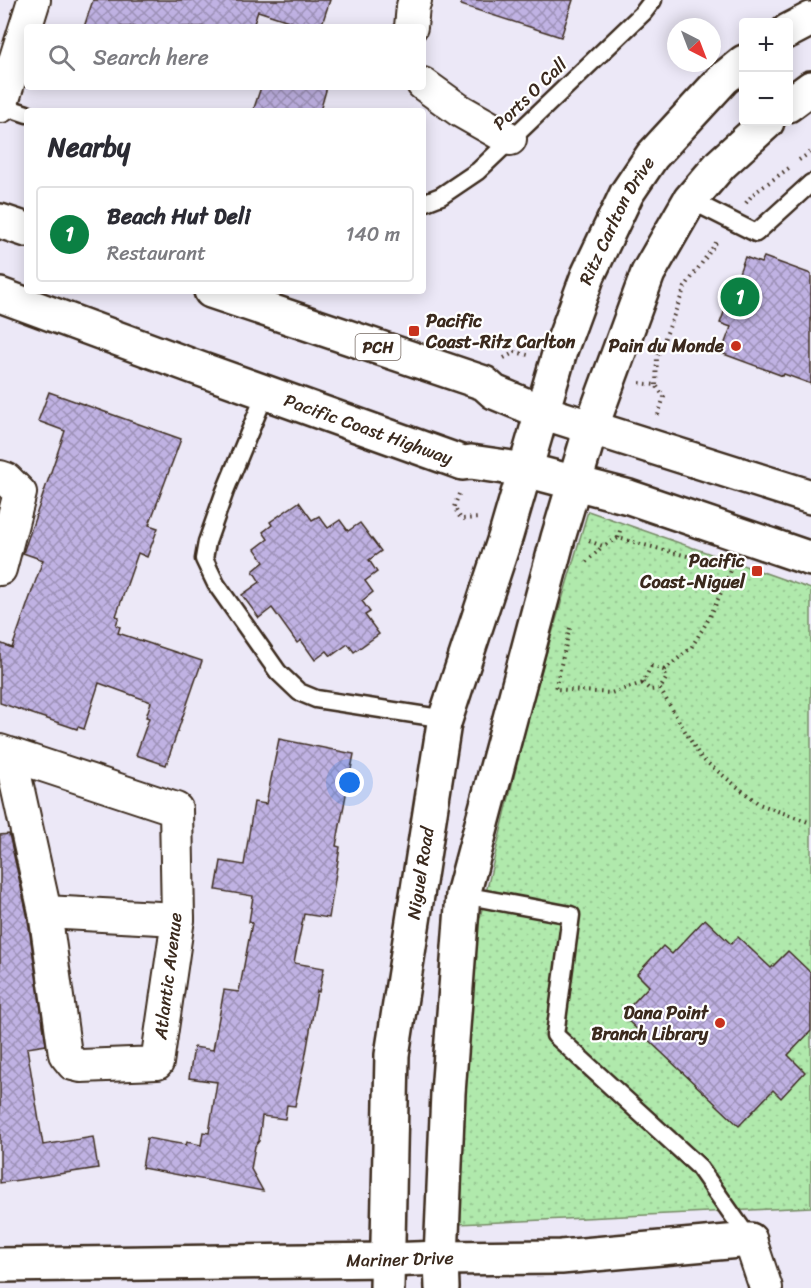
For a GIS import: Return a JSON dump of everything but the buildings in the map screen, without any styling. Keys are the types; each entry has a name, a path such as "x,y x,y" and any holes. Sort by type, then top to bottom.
{"main road":[{"path":"793,29 811,19"},
{"name":"Ritz Carlton Drive","path":"526,470 560,351 588,275 627,193 652,156 723,79 739,66"},
{"path":"793,102 811,88"},
{"path":"442,1273 448,1093 463,895 574,483 591,428 648,273 690,200 721,164 763,126"},
{"path":"0,220 24,229"},
{"name":"PCH","path":"220,294 484,383 494,392 542,412 811,497"},
{"name":"Pacific Coast Highway","path":"0,295 463,463 471,462 526,470 629,498 811,559"},
{"name":"Niguel Road","path":"387,1274 392,1055 446,719 526,470"},
{"name":"Mariner Drive","path":"0,1265 387,1274 442,1273 561,1257 750,1240"}],"street":[{"path":"28,24 34,0"},
{"path":"411,24 415,0"},
{"path":"9,108 24,43"},
{"path":"426,86 459,110 510,140"},
{"path":"0,477 6,478 20,493 0,569"},
{"path":"5,753 45,912 178,919"},
{"name":"Atlantic Avenue","path":"5,753 176,809 178,919 157,1063 81,1066 73,1064 65,1054 45,912"},
{"path":"750,1240 766,1288"}],"lane":[{"name":"Ports O Call","path":"426,202 441,196 478,171 643,13 653,0"},
{"path":"690,200 756,233 811,183"},
{"path":"266,392 225,491 207,542 204,559 216,584 278,672 299,692 316,699 446,719"},
{"path":"463,895 571,915 555,1035 699,1166 750,1240"}],"path":[{"path":"656,385 657,358 685,287 731,221 753,194 811,152"},
{"path":"618,537 732,568 710,617 691,648 664,670"},
{"path":"584,573 587,561 603,546"},
{"path":"572,619 555,689 611,693 643,682 651,666 664,670 667,677 660,689"},
{"path":"643,682 650,690 660,689"},
{"path":"660,689 701,758 759,804 811,823"}],"green space":[{"path":"588,511 811,589 811,1207 458,1224 468,967 532,702"}],"place":[{"name":"Beach Hut Deli","path":"740,297"},
{"name":"Pacific Coast-Ritz Carlton","path":"414,331"},
{"name":"Pain du Monde","path":"736,346"},
{"name":"Pacific Coast-Niguel","path":"757,571"},
{"name":"Dana Point Branch Library","path":"720,1023"}]}
